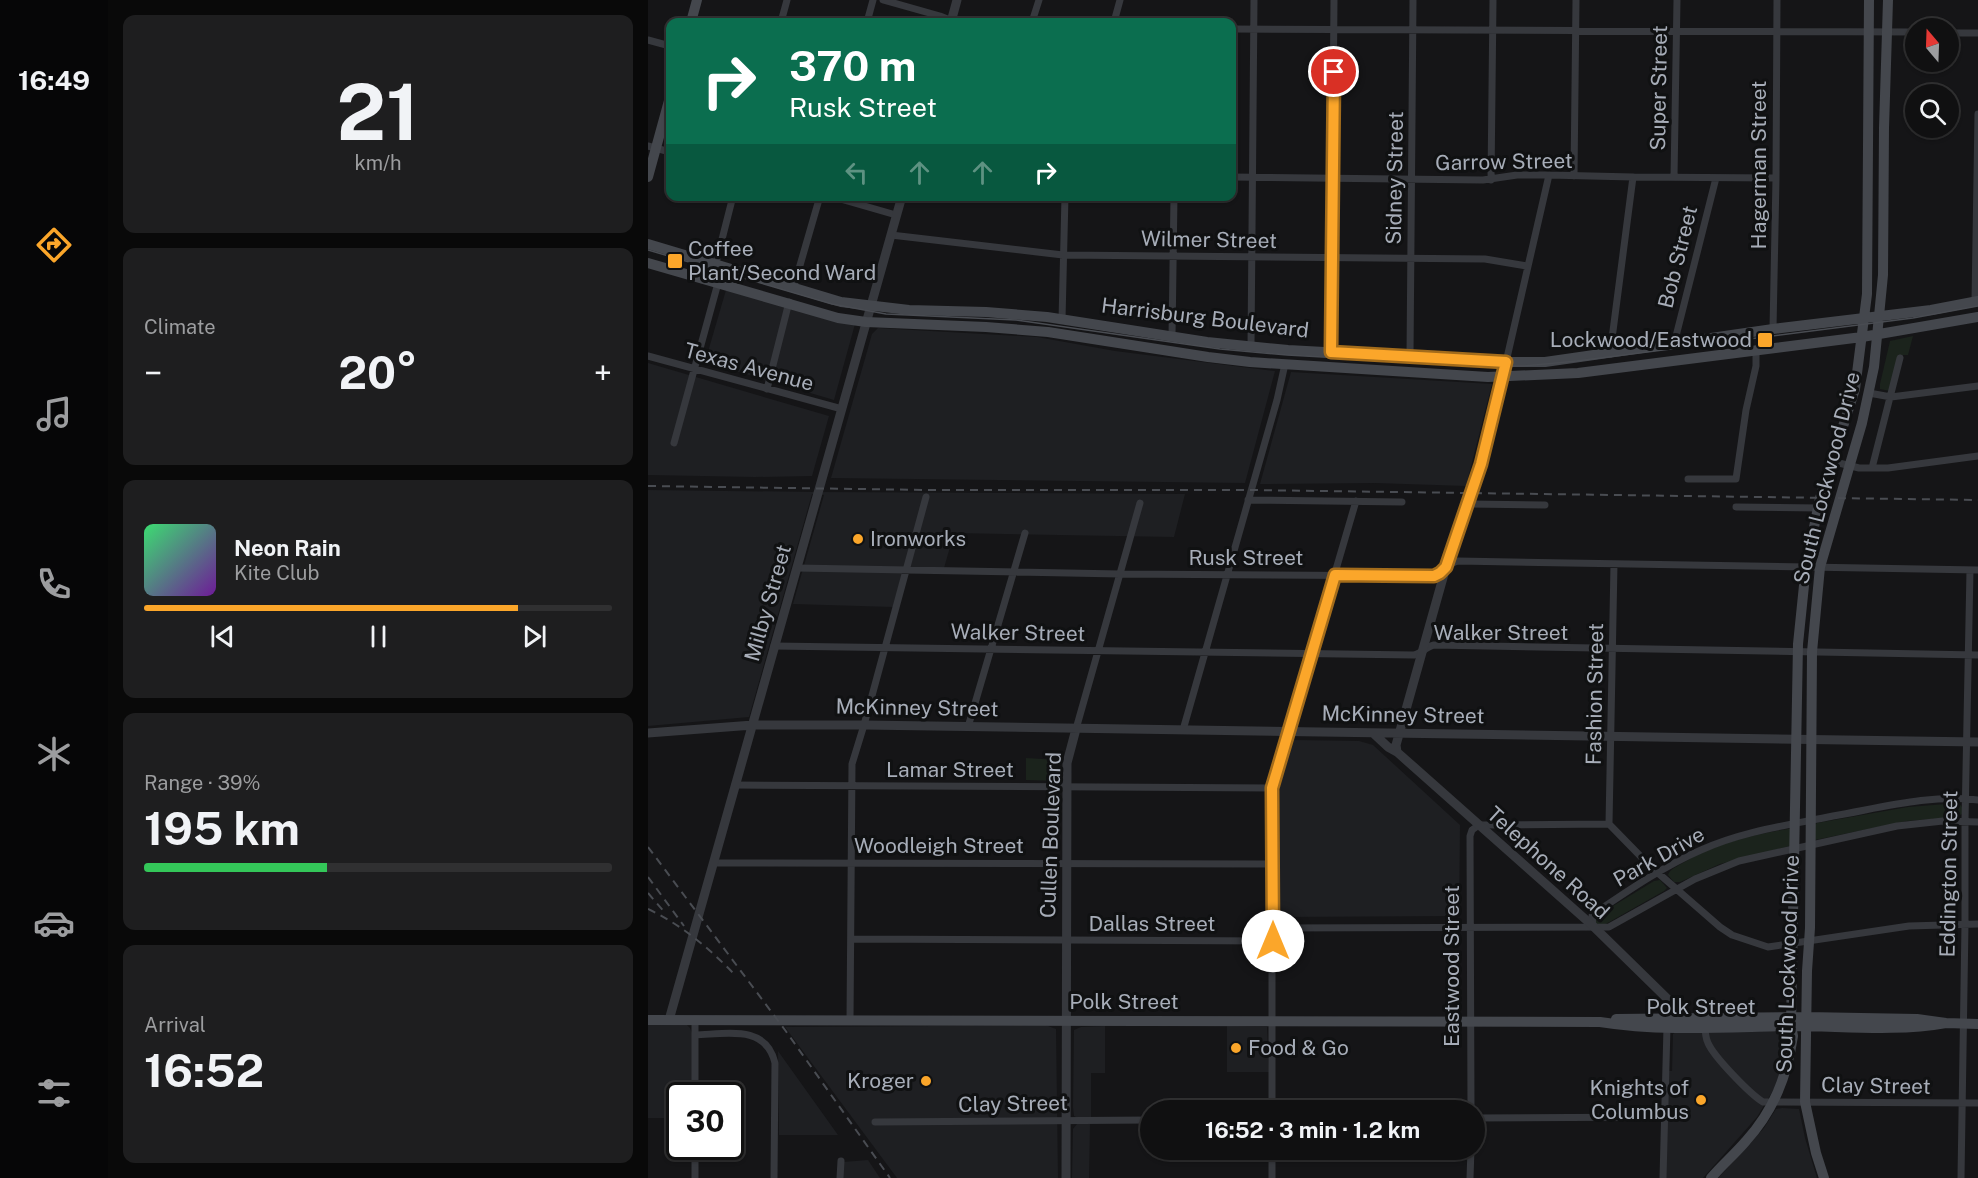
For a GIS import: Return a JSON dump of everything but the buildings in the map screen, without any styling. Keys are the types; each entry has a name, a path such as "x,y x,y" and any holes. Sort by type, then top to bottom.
{"main road":[{"path":"692,18 697,0"},
{"name":"South Lockwood Drive","path":"1711,1178 1758,1127 1773,1102 1788,1066 1792,1036 1797,651 1806,566 1831,461 1855,389 1863,338 1867,223 1869,0"},
{"name":"South Lockwood Drive","path":"1824,1178 1805,1102 1811,846 1812,652 1820,567 1869,393 1880,317 1888,0"},
{"path":"648,177 652,147 666,108"},
{"path":"1868,128 1884,128"},
{"path":"1867,223 1884,222"},
{"name":"Harrisburg Boulevard","path":"648,244 841,302 909,310 986,312 1062,320 1172,337 1251,346 1506,362 1545,362 1610,354 1773,329 1880,317 1977,301"},
{"name":"Harrisburg Boulevard","path":"648,263 838,318 866,322 1048,332 1208,357 1285,364 1503,376 1578,373 1863,338 1978,317"},
{"name":"Polk Street","path":"1667,1022 1687,1018 1705,1023"},
{"name":"Polk Street","path":"648,1020 1600,1022 1617,1019 1705,1023 1806,1021 1916,1028 1946,1023 1978,1024"}],"street":[{"path":"782,18 787,0"},
{"path":"868,18 873,0"},
{"path":"883,0 944,18"},
{"path":"953,18 957,0"},
{"path":"1033,18 1039,0"},
{"path":"1115,18 1120,0"},
{"path":"1251,346 1254,0"},
{"path":"1331,352 1334,0"},
{"name":"Sidney Street","path":"1410,356 1413,0"},
{"path":"1491,180 1493,0"},
{"path":"1574,176 1576,0"},
{"name":"Super Street","path":"1674,177 1677,0"},
{"name":"Hagerman Street","path":"1773,329 1777,0"},
{"path":"1236,29 1905,32"},
{"path":"1959,33 1978,33"},
{"path":"648,40 666,45"},
{"path":"1977,301 1978,114"},
{"name":"Garrow Street","path":"1236,177 1412,180 1491,180 1517,175 1776,178"},
{"path":"1397,752 1396,745 1446,567 1481,464 1549,175"},
{"name":"Super Street","path":"1610,354 1633,177"},
{"name":"Bob Street","path":"1674,344 1716,178"},
{"path":"716,263 732,201"},
{"path":"794,286 819,201"},
{"path":"847,201 896,215"},
{"name":"Milby Street","path":"669,1020 900,201"},
{"path":"1062,320 1065,201"},
{"path":"1172,337 1174,201"},
{"name":"Wilmer Street","path":"891,235 1063,255 1485,259 1527,266"},
{"path":"674,443 718,283"},
{"path":"767,388 789,302"},
{"path":"1688,479 1736,478 1746,410 1756,366 1756,350"},
{"name":"Texas Avenue","path":"648,356 842,409"},
{"path":"1872,468 1900,358"},
{"path":"1183,730 1277,400 1285,364"},
{"path":"1869,393 1891,397 1978,386"},
{"path":"1831,461 1848,466 1888,468 1978,456"},
{"path":"850,1021 852,764 926,497"},
{"path":"1248,500 1402,502"},
{"path":"1272,1100 1272,788 1356,501"},
{"name":"Cullen Boulevard","path":"1066,1178 1067,762 1140,503"},
{"path":"1468,504 1545,505"},
{"path":"1736,507 1819,508"},
{"path":"968,727 1025,533"},
{"name":"Rusk Street","path":"796,568 1120,574 1434,576 1453,562 1458,561 1974,570"},
{"name":"Fashion Street","path":"1609,824 1614,564"},
{"name":"Eddington Street","path":"1961,1178 1965,821 1973,742 1970,655 1974,570"},
{"name":"Walker Street","path":"774,646 1414,655 1434,645 1978,655"},
{"name":"McKinney Street","path":"648,733 753,725 864,725 1973,742"},
{"name":"Telephone Road","path":"1373,733 1593,926 1687,1018"},
{"name":"Lamar Street","path":"735,785 1272,788"},
{"name":"Park Drive","path":"1978,800 1925,800 1762,830 1716,843 1658,873 1595,913 1592,916 1593,926 1610,927 1675,889 1739,861 1897,826 1978,822"},
{"path":"1479,825 1609,824 1709,919 1732,935 1768,947 1909,926 1978,924"},
{"name":"Eastwood Street","path":"1471,1100 1470,836 1472,830 1479,825"},
{"name":"Woodleigh Street","path":"714,863 1273,864"},
{"path":"1273,928 1593,926"},
{"name":"Dallas Street","path":"852,939 1273,941"},
{"path":"1663,1178 1668,1007 1665,997"},
{"path":"695,1020 695,1082"},
{"path":"1705,1023 1709,1045 1746,1089 1763,1102 1773,1102"},
{"path":"695,1035 746,1034 757,1036 773,1053 775,1063 774,1178"},
{"name":"Clay Street","path":"1773,1102 1978,1103"},
{"path":"1485,1118 1663,1118"},
{"name":"Clay Street","path":"875,1122 1140,1120"},
{"path":"695,1160 695,1178"},
{"path":"1272,1160 1272,1178"},
{"path":"1470,1178 1471,1160"},
{"path":"840,1178 841,1161"}],"shaded area":[{"path":"726,290 855,324 834,400 705,362"},
{"path":"878,328 1037,337 1115,351 1275,371 1245,483 831,478 872,334"},
{"path":"1913,336 1908,355 1901,355 1890,391 1880,389 1890,341"},
{"path":"648,363 829,416 812,476 648,475"},
{"path":"1291,372 1492,384 1466,486 1375,483 1260,484"},
{"path":"648,490 1185,494 1174,537 954,533 944,568 904,567 893,607 793,604 824,495 812,494 749,717 648,726"},
{"path":"1294,740 1359,741 1373,745 1460,825 1459,916 1280,917 1280,786"},
{"path":"1026,758 1059,760 1057,781 1026,780"},
{"path":"1959,803 1962,807 1962,814 1957,817 1907,821 1815,840 1817,823 1908,807"},
{"path":"1790,829 1790,846 1720,864 1680,882 1674,882 1668,875 1675,867 1720,846 1747,837"},
{"path":"1660,880 1667,888 1664,891 1604,925 1597,925 1594,921 1595,917 1654,881"},
{"path":"648,1025 687,1025 692,1033 692,1082 666,1082 666,1118 648,1118"},
{"path":"1048,1026 1056,1029 1058,1178 897,1178 785,1027"},
{"path":"1105,1026 1105,1073 1091,1073 1091,1118 1078,1118 1074,1116 1073,1107 1074,1030 1081,1027"},
{"path":"1227,1026 1267,1027 1269,1072 1227,1072"},
{"path":"1676,1032 1779,1032 1787,1035 1783,1065 1774,1089 1757,1117 1703,1178 1665,1178 1666,1071 1672,1071 1673,1034"},
{"path":"778,1051 838,1135 779,1135"},
{"path":"1776,1109 1799,1109 1817,1178 1718,1178 1764,1128"},
{"path":"1077,1124 1090,1124 1089,1178 1072,1178 1073,1129"},
{"path":"868,1160 880,1178 843,1178 843,1162"}],"tram line":[{"path":"648,250 832,304 886,314 1016,320 1220,349 1287,355 1483,366 1523,366 1577,361 1913,318 1978,306"}],"railway":[{"path":"648,486 928,490 1250,490 1978,500"},
{"path":"648,847 785,1030 890,1178"},
{"path":"648,877 684,926"},
{"path":"648,893 666,914"},
{"path":"648,909 695,938 736,976"}],"place":[{"name":"Coffee Plant/Second Ward","path":"675,261"},
{"name":"Lockwood/Eastwood","path":"1765,340"},
{"name":"Ironworks","path":"858,539"},
{"name":"Food & Go","path":"1236,1048"},
{"name":"Kroger","path":"926,1081"},
{"name":"Knights of Columbus","path":"1701,1100"}],"route":[{"path":"1273,941 1272,788 1335,575 1434,576 1446,567 1481,464 1506,362 1331,352 1334,72"}]}
